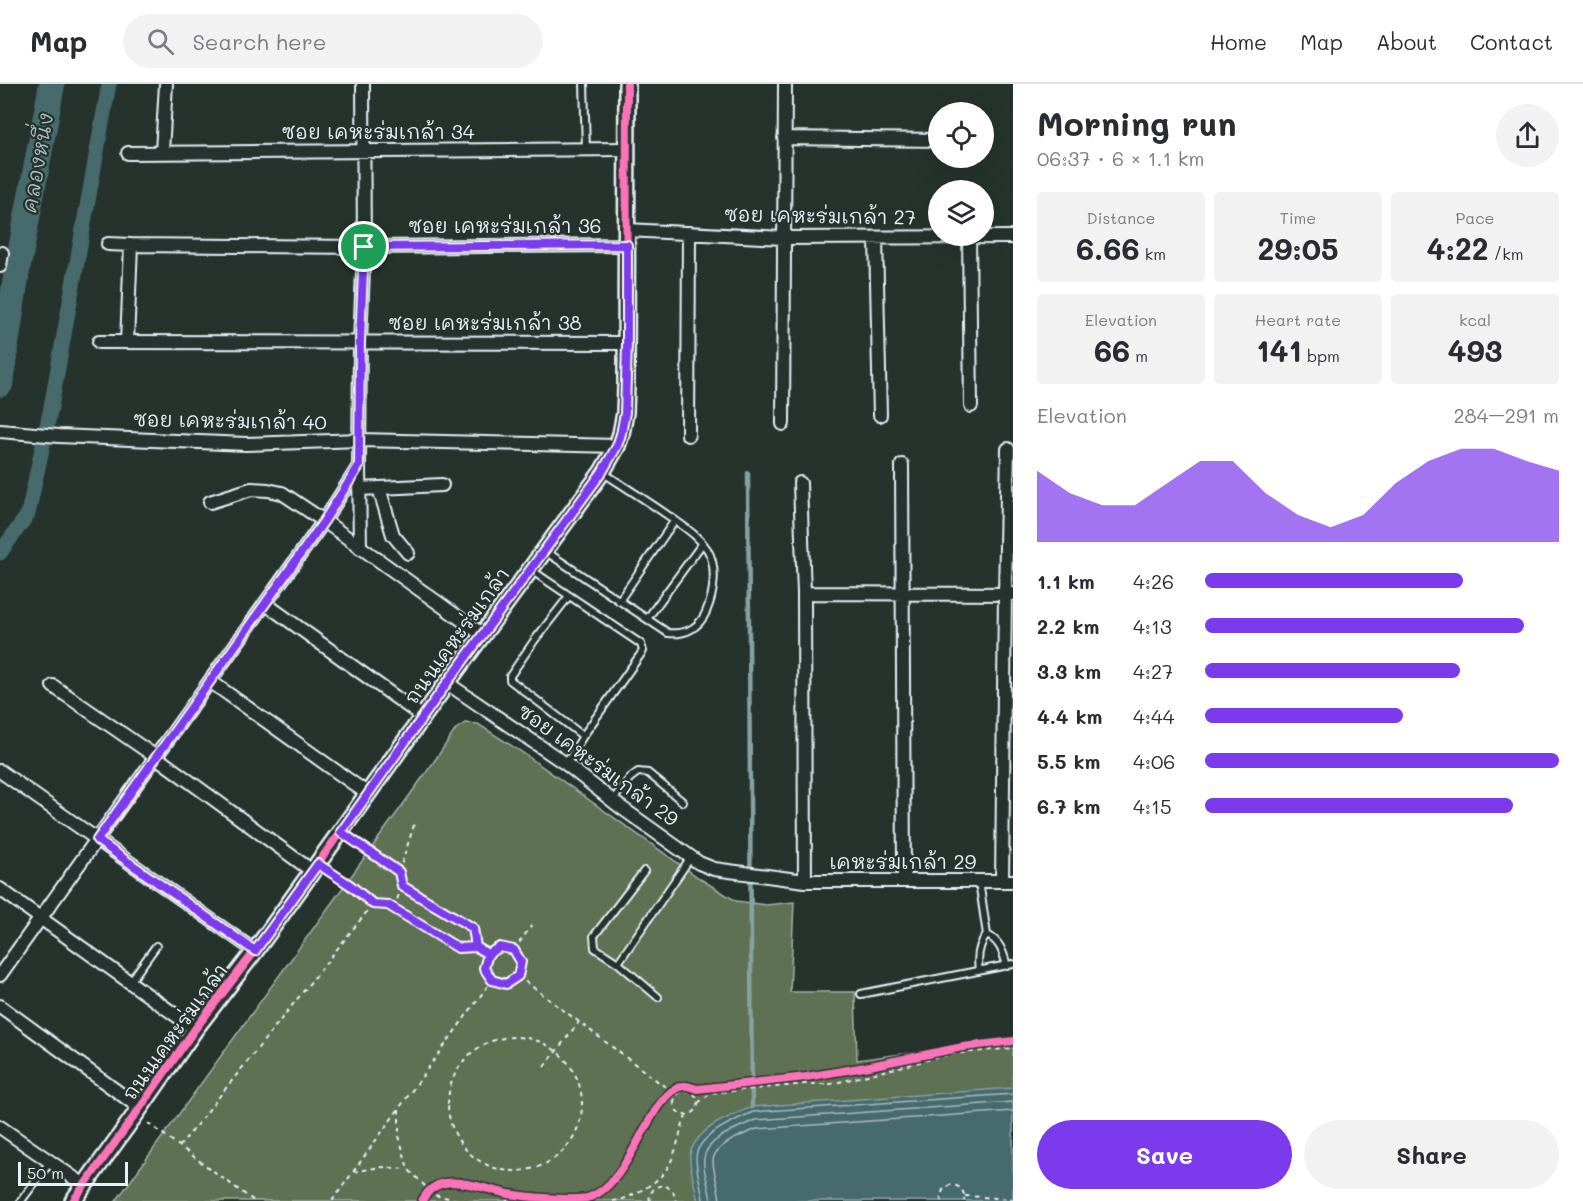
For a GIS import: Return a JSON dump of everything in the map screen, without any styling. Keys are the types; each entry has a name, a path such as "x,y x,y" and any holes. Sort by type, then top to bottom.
{"street":[{"path":"162,152 166,84"},
{"path":"360,548 360,342 364,247 363,84"},
{"name":"ถนนเคหะร่มเกล้า","path":"73,1201 195,1029 255,951 602,472 617,446 625,413 627,343 627,84"},
{"path":"783,424 785,84"},
{"path":"784,138 928,140"},
{"name":"ซอย เคหะร่มเกล้า 34","path":"128,153 627,150"},
{"path":"688,435 689,233"},
{"name":"ซอย เคหะร่มเกล้า 27","path":"627,238 689,233 783,238 928,237"},
{"name":"ซอย เคหะร่มเกล้า 27","path":"994,237 1013,237"},
{"name":"ซอย เคหะร่มเกล้า 36","path":"108,244 364,247 627,238"},
{"path":"876,238 880,415"},
{"path":"127,342 131,245"},
{"path":"969,246 971,406"},
{"path":"0,266 2,252"},
{"name":"ซอย เคหะร่มเกล้า 38","path":"99,342 627,343"},
{"name":"ซอย เคหะร่มเกล้า 40","path":"0,431 59,436 246,444 360,440 617,446"},
{"path":"1007,881 1008,449"},
{"path":"902,465 904,881"},
{"path":"0,975 324,521 359,466"},
{"path":"799,881 804,593 800,483"},
{"path":"359,489 442,485"},
{"path":"379,488 393,535 408,553"},
{"path":"210,502 251,489 282,493 483,635"},
{"path":"804,593 1009,594"},
{"path":"266,603 423,717"},
{"path":"210,681 368,794"},
{"name":"ซอย เคหะร่มเกล้า 29","path":"447,683 566,764 612,801 699,863 730,872"},
{"path":"53,686 315,868"},
{"path":"0,771 255,951"},
{"name":"เคหะร่มเกล้า 29","path":"730,872 799,881 1007,881"},
{"path":"0,889 195,1029"},
{"path":"0,1006 138,1111"},
{"path":"0,1127 84,1185"}],"lane":[{"path":"584,84 586,150"},
{"path":"545,551 668,633 676,634 690,630 701,620 711,598 714,576 707,549 675,520 602,472"},
{"path":"619,601 675,520"},
{"path":"647,620 702,544"},
{"path":"531,570 641,644 643,651 566,764"},
{"path":"569,596 534,641 510,676 510,680 583,736"},
{"path":"612,801 630,778 638,772 648,773 683,802"},
{"path":"618,963 691,857"},
{"path":"644,871 594,936 595,948 618,963 658,997"},
{"path":"979,881 987,935 978,955 979,971"},
{"path":"861,994 1010,965 1001,946 987,935"},
{"path":"130,982 156,946"},
{"path":"21,1201 50,1162"}],"path":[{"path":"388,905 397,900 402,886 399,872 415,822"},
{"path":"341,832 399,872"},
{"path":"315,868 350,885 373,904 388,905 458,948 476,947 488,954"},
{"path":"402,886 473,928 476,947"},
{"path":"179,1147 373,904"},
{"path":"514,950 532,925"},
{"path":"500,947 514,950 521,962 518,976 506,984 492,980 484,968 488,954 500,947"},
{"path":"518,976 671,1094 677,1113 686,1116 695,1112 698,1103 711,1093 770,1085 831,1084 951,1054 1013,1048"},
{"path":"333,1201 492,980"},
{"path":"544,1067 579,1022"},
{"path":"506,1036 534,1041 557,1051 575,1074 583,1096 580,1124 568,1147 549,1162 523,1172 497,1168 472,1158 457,1139 446,1113 450,1086 460,1062 482,1047 506,1036"},
{"path":"855,1069 963,1047 1013,1041"},
{"path":"770,1085 816,1076"},
{"path":"671,1094 685,1086 697,1089 740,1088"},
{"path":"671,1094 685,1091 694,1094 698,1103"},
{"path":"399,1109 399,1136 408,1169 434,1201"},
{"path":"138,1111 179,1147 254,1201"},
{"path":"613,1201 621,1200 642,1190 662,1177 671,1163 686,1116"},
{"path":"354,1172 380,1167 408,1169"},
{"path":"652,1184 655,1187"},
{"path":"942,1201 940,1197 944,1188 952,1184 961,1188 965,1196 964,1201"},
{"path":"429,1194 440,1185"},
{"path":"650,1201 649,1196 655,1187 665,1185 674,1191 676,1201"},
{"path":"499,1191 549,1199"},
{"path":"429,1194 462,1201"},
{"path":"965,1196 1013,1198"},
{"path":"506,1201 518,1199 537,1201"}],"green space":[{"path":"465,723 478,724 523,753 702,880 736,901 766,905 794,902 790,992 855,992 857,1060 1013,1039 1013,1201 116,1201 456,729"}],"water":[{"path":"1013,1088 1013,1201 698,1201 690,1158 694,1145 699,1137 715,1124 752,1107"}],"waterway":[{"name":"คลองหนึ่ง","path":"0,384 17,271 52,84"},
{"path":"0,553 28,514 51,407 109,84"},
{"path":"748,473 752,1107"}],"cycle path":[{"path":"73,1201 195,1029 255,951 602,472 617,446 625,413 626,386 627,84"},
{"path":"422,1201 430,1190 450,1182 475,1185 509,1194 560,1199 587,1198 603,1190 616,1176 660,1104 671,1092 683,1086 697,1089 806,1077 963,1047 1013,1041"}],"route":[{"path":"364,247 360,342 359,466 324,521 97,840 255,951 318,864 350,885 373,904 388,905 458,948 476,947 488,954 500,947 514,950 521,962 518,976 506,984 492,980 484,968 488,954 476,947 473,928 402,886 399,872 341,832 602,472 617,446 625,413 627,245 364,247"}]}
